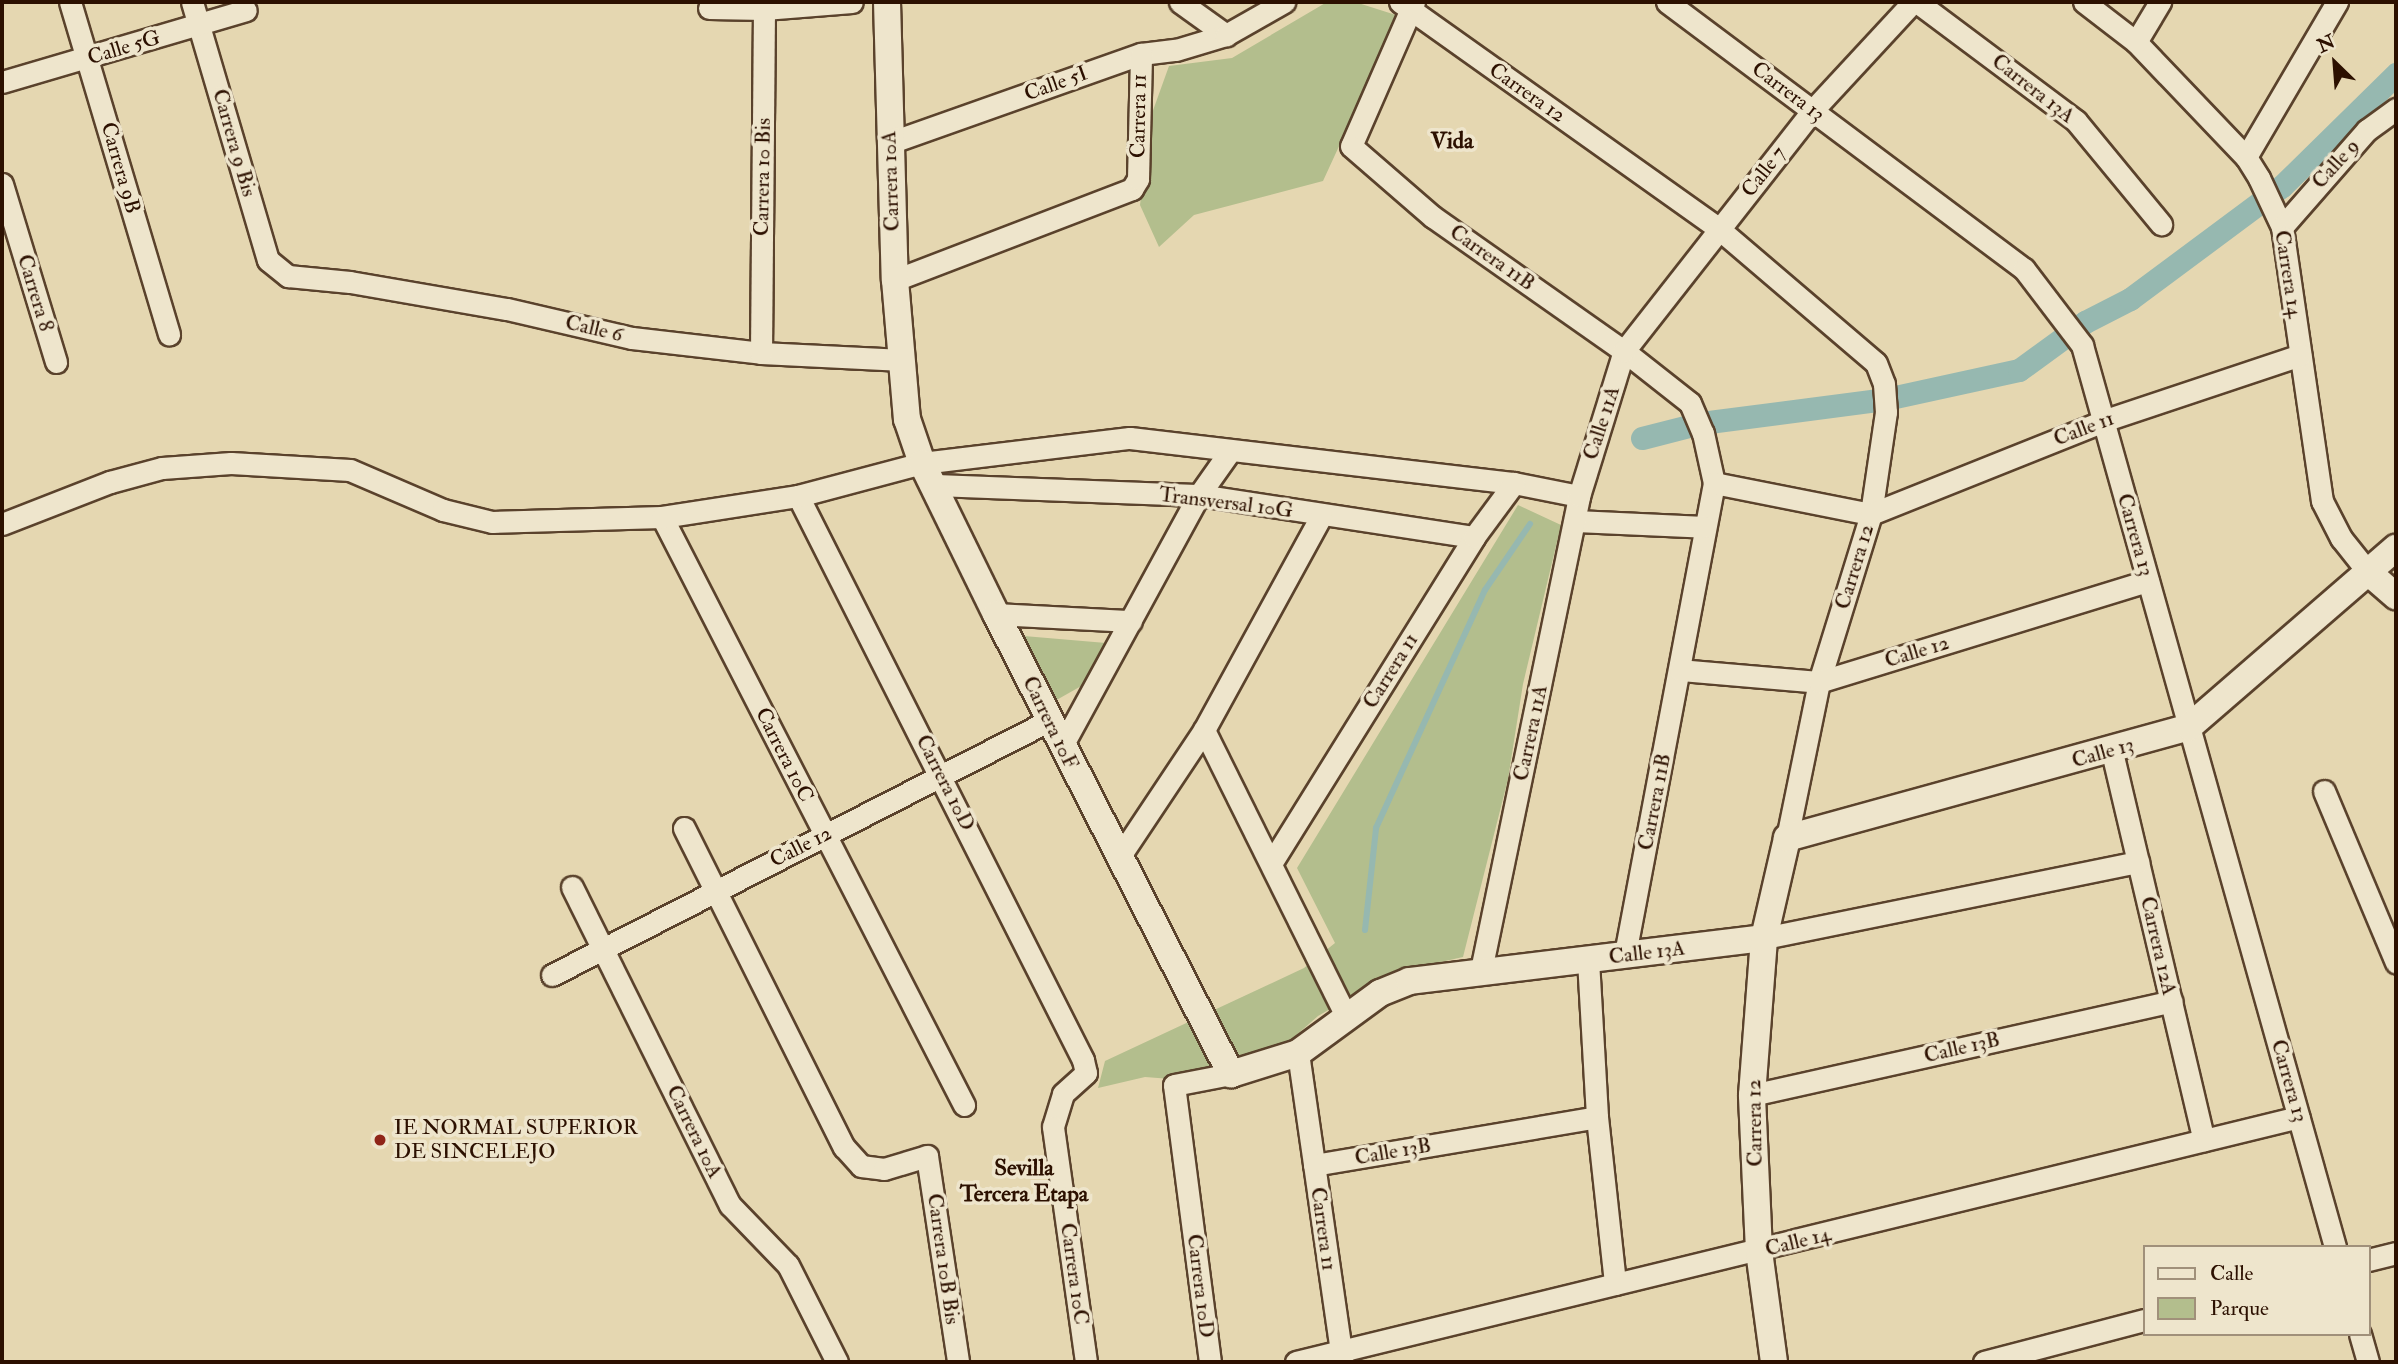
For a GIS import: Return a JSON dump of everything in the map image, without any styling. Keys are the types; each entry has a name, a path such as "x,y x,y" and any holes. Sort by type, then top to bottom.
{"street":[{"name":"Carrera 9B","path":"70,2 169,335"},
{"name":"Carrera 9 Bis","path":"192,2 268,260 288,276"},
{"path":"709,8 852,2"},
{"name":"Carrera 10A","path":"887,2 895,281 903,360"},
{"path":"1180,2 1226,35 1284,2"},
{"name":"Carrera 13","path":"1667,2 2024,269 2069,322 2081,345 2103,421 2334,1245"},
{"name":"Calle 7","path":"1625,351 1812,111 1915,2"},
{"name":"Carrera 13A","path":"1915,2 2076,121 2161,224"},
{"name":"Carrera 14","path":"2084,2 2136,42 2246,157 2259,178 2282,226 2322,501 2341,538 2368,572 2396,596"},
{"path":"2136,42 2160,2"},
{"path":"2246,157 2337,2"},
{"name":"Carrera 12","path":"1407,4 1719,229 1876,363 1884,384 1886,412 1871,514 1819,682 1764,938 1752,1095 1759,1251 1774,1362"},
{"name":"Carrera 11B","path":"1407,4 1351,146 1433,217 1625,351 1690,402 1703,433 1714,483 1625,956"},
{"name":"Carrera 10 Bis","path":"761,353 764,6"},
{"name":"Calle 5G","path":"2,82 88,60 246,10"},
{"name":"Calle 5I","path":"889,143 1141,54 1176,50 1226,35"},
{"name":"Carrera 11","path":"895,281 1132,188 1138,179 1141,54"},
{"name":"Calle 9","path":"2282,226 2367,130 2396,109"},
{"name":"Carrera 8","path":"2,184 56,362"},
{"name":"Calle 6","path":"288,276 350,282 507,309 632,338 761,353 903,360"},
{"name":"Calle 11A","path":"1578,496 1625,351"},
{"name":"Calle 11","path":"1871,514 2103,421 2300,355"},
{"name":"Carrera 10F","path":"903,360 907,419 928,474 1118,859 1231,1074"},
{"path":"2,524 123,478 162,468 231,463 350,470 443,510 492,522 662,517 1130,438 1514,483 1578,496"},
{"path":"1062,746 1199,495 1230,451"},
{"name":"Transversal 10G","path":"928,474 1199,495 1321,516 1474,537"},
{"name":"Carrera 11","path":"1272,862 1474,537 1514,483"},
{"path":"1714,483 1871,514"},
{"name":"Carrera 10D","path":"799,496 941,776 1086,1073"},
{"name":"Carrera 11A","path":"1481,970 1578,496"},
{"path":"1118,859 1204,730 1321,516"},
{"name":"Carrera 10C","path":"662,517 964,1105"},
{"path":"1575,521 1705,527"},
{"path":"2368,572 2396,548"},
{"name":"Calle 13","path":"1787,838 2112,752 2189,727 2368,572"},
{"name":"Calle 12","path":"1680,670 1819,682 2148,581"},
{"path":"996,614 1131,621"},
{"name":"Calle 12","path":"552,975 1050,720"},
{"path":"1204,730 1272,862 1346,1016"},
{"name":"Carrera 12A","path":"2112,752 2204,1140"},
{"path":"2324,791 2396,962"},
{"path":"684,828 716,891"},
{"name":"Calle 13A","path":"1174,1085 1231,1074 1298,1054 1346,1016 1409,981 1481,970 1625,956 1764,938 2138,862"},
{"name":"Carrera 10A","path":"572,887 730,1205 788,1265 836,1362"},
{"name":"Carrera 10B Bis","path":"716,891 844,1147 862,1166 884,1169 927,1156 958,1362"},
{"path":"1588,960 1597,1117 1615,1284"},
{"name":"Calle 13B","path":"1752,1095 2172,1001"},
{"name":"Carrera 11","path":"1298,1054 1341,1355"},
{"name":"Carrera 10C","path":"1086,1073 1063,1094 1054,1127 1086,1362"},
{"name":"Carrera 10D","path":"1174,1085 1210,1362"},
{"name":"Calle 14","path":"1296,1362 1341,1355 1615,1284 1759,1251 2299,1116"},
{"name":"Calle 13B","path":"1314,1165 1597,1117"},
{"path":"2370,1260 2396,1253"},
{"path":"1984,1362 2142,1321"},
{"path":"2361,1336 2368,1362"}],"green space":[{"path":"1327,2 1355,2 1399,16 1323,181 1194,215 1159,247 1140,205 1151,116 1169,66 1232,58"},
{"path":"1518,505 1561,525 1523,684 1508,779 1463,957 1392,973 1318,1016 1285,1045 1171,1079 1145,1077 1098,1088 1105,1061 1304,968 1335,943 1297,868"},
{"path":"1024,636 1106,643 1083,685 1053,702"}],"waterway":[{"path":"1642,438 1701,423 1886,399 2019,370 2085,322 2130,299 2282,186 2396,74"},
{"path":"1365,930 1376,828 1485,590 1530,524"}],"place":[{"name":"IE NORMAL SUPERIOR DE SINCELEJO","path":"380,1140"}],"district":[{"name":"Vida","path":"1452,141"},
{"name":"Sevilla Tercera Etapa","path":"1024,1181"}]}
